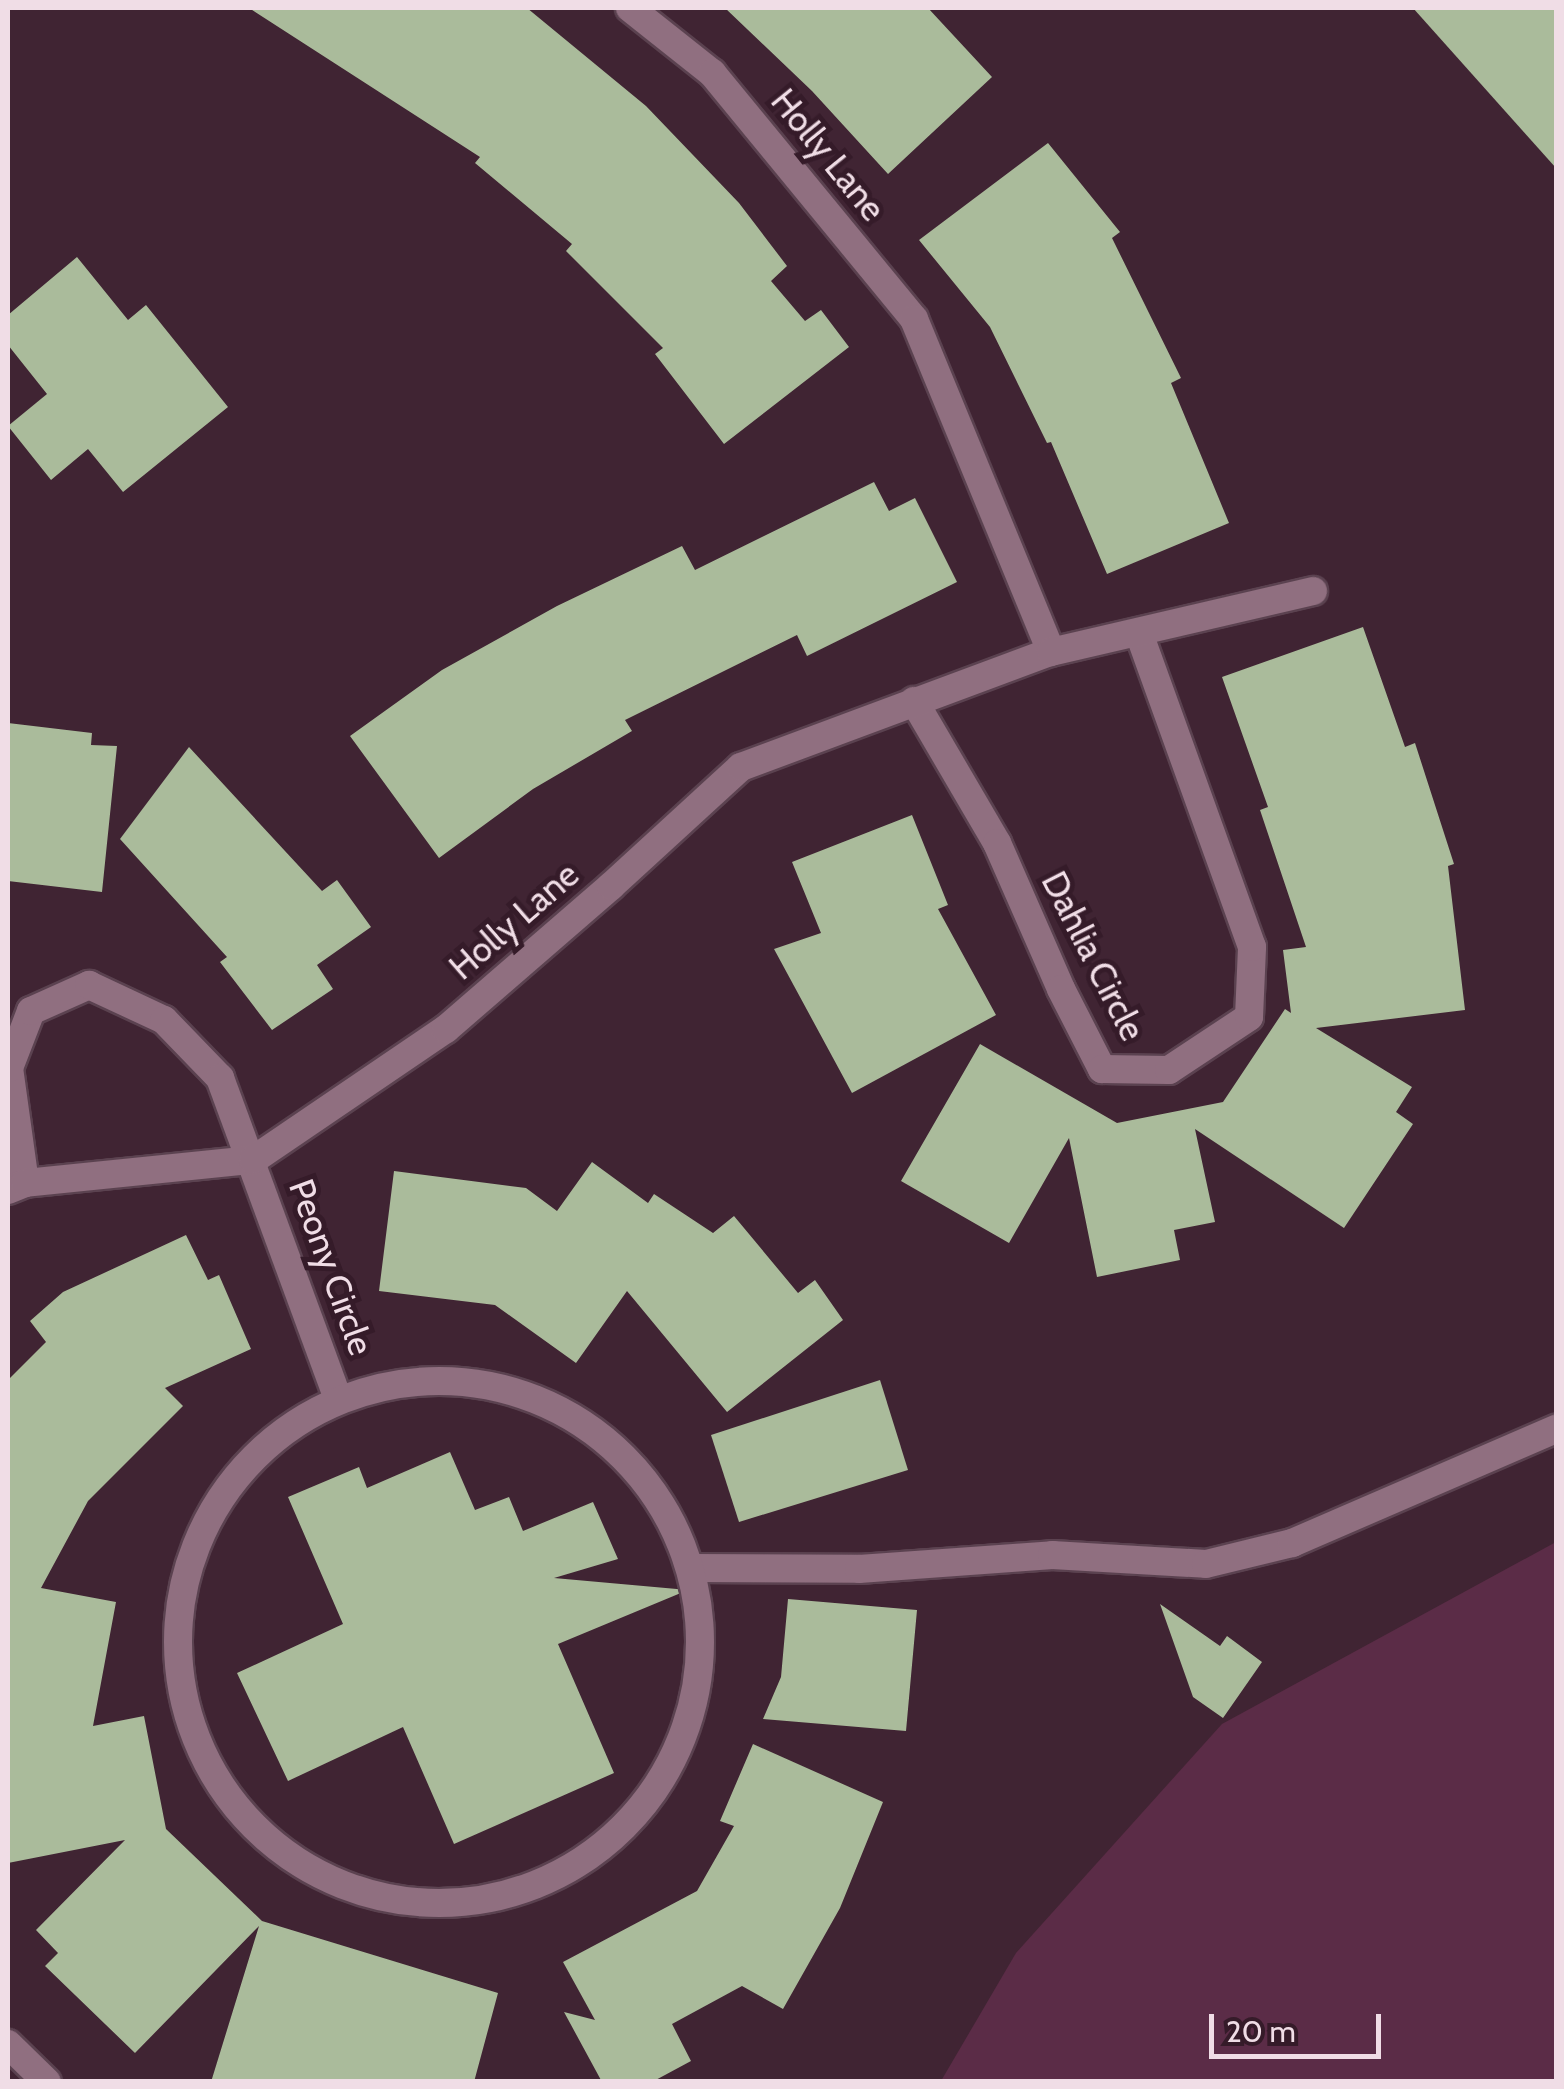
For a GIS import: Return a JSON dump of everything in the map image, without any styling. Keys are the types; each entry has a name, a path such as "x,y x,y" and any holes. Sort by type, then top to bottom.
{"street":[{"name":"Holly Lane","path":"630,8 712,73 914,320 1051,652"},
{"name":"Holly Lane","path":"16,1186 253,1160 446,1028 612,886 741,767 1051,652 1313,591"},
{"name":"Dahlia Circle","path":"914,702 997,842 1061,989 1102,1069 1169,1070 1249,1017 1252,948 1140,632"},
{"name":"Peony Circle","path":"16,1186 8,1068 30,1011 89,985 164,1020 220,1078 338,1398"},
{"name":"Peony Circle","path":"424,1379 511,1389 590,1428 653,1490 692,1568 702,1654 685,1739 641,1812 628,1824 575,1868 496,1900 409,1904 326,1880 256,1830 204,1760 178,1678 181,1592 211,1510 265,1444 338,1398 424,1379"},
{"path":"692,1568 859,1569 1052,1555 1206,1564 1292,1543 1556,1429"},
{"path":"8,2044 47,2082"}],"shaded area":[{"path":"1556,1542 1556,2081 941,2081 1016,1953 1222,1724"}],"building":[{"path":"249,8 527,8 646,106 739,203 787,266 771,281 805,321 821,310 849,347 724,444 655,354 663,348 566,251 572,244 475,163 480,157"},
{"path":"725,8 928,8 992,77 888,174 812,91"},
{"path":"1413,8 1556,8 1556,168"},
{"path":"1048,143 1120,232 1112,238 1181,378 1171,383 1229,523 1107,574 1051,442 1047,443 990,327 919,240"},
{"path":"77,257 128,320 146,305 228,407 123,492 88,449 51,480 8,426 47,394 8,345 8,315"},
{"path":"874,482 889,511 915,498 957,582 807,656 797,635 625,720 632,731 533,789 439,858 350,736 442,670 557,606 682,546 695,570"},
{"path":"1363,627 1405,747 1415,743 1454,864 1448,866 1465,1010 1316,1028 1412,1087 1396,1112 1413,1124 1344,1228 1195,1129 1215,1222 1174,1230 1180,1260 1097,1277 1069,1138 1009,1243 901,1181 980,1044 1117,1123 1223,1102 1285,1009 1291,1013 1283,950 1306,947 1260,810 1268,807 1222,677"},
{"path":"8,723 92,733 91,745 117,746 102,892 8,881"},
{"path":"189,747 322,891 337,880 371,927 317,965 333,989 272,1030 220,962 227,957 120,839"},
{"path":"912,815 948,905 938,909 996,1015 852,1093 774,949 821,933 792,862"},
{"path":"592,1162 648,1203 654,1194 713,1233 734,1216 798,1293 815,1280 843,1320 727,1412 627,1291 576,1363 495,1305 379,1291 394,1171 526,1188 557,1211"},
{"path":"186,1235 208,1280 219,1275 251,1349 165,1388 183,1406 88,1501 41,1588 116,1602 93,1726 144,1716 166,1829 262,1921 498,1993 474,2082 211,2082 259,1926 135,2053 45,1966 58,1953 36,1930 125,1840 8,1863 8,1380 46,1342 30,1321 63,1292"},
{"path":"880,1380 908,1470 739,1522 711,1435"},
{"path":"450,1452 475,1510 509,1497 523,1531 593,1502 618,1559 554,1578 688,1590 558,1644 614,1773 454,1844 403,1727 288,1781 237,1673 343,1624 288,1497 359,1467 367,1488"},
{"path":"788,1599 917,1610 906,1731 763,1719 781,1677"},
{"path":"1160,1604 1220,1646 1227,1636 1262,1662 1223,1718 1193,1697"},
{"path":"753,1744 883,1802 840,1908 783,2009 742,1986 672,2024 691,2061 652,2082 602,2082 564,2012 595,2020 563,1962 697,1891 734,1826 720,1821"}]}
